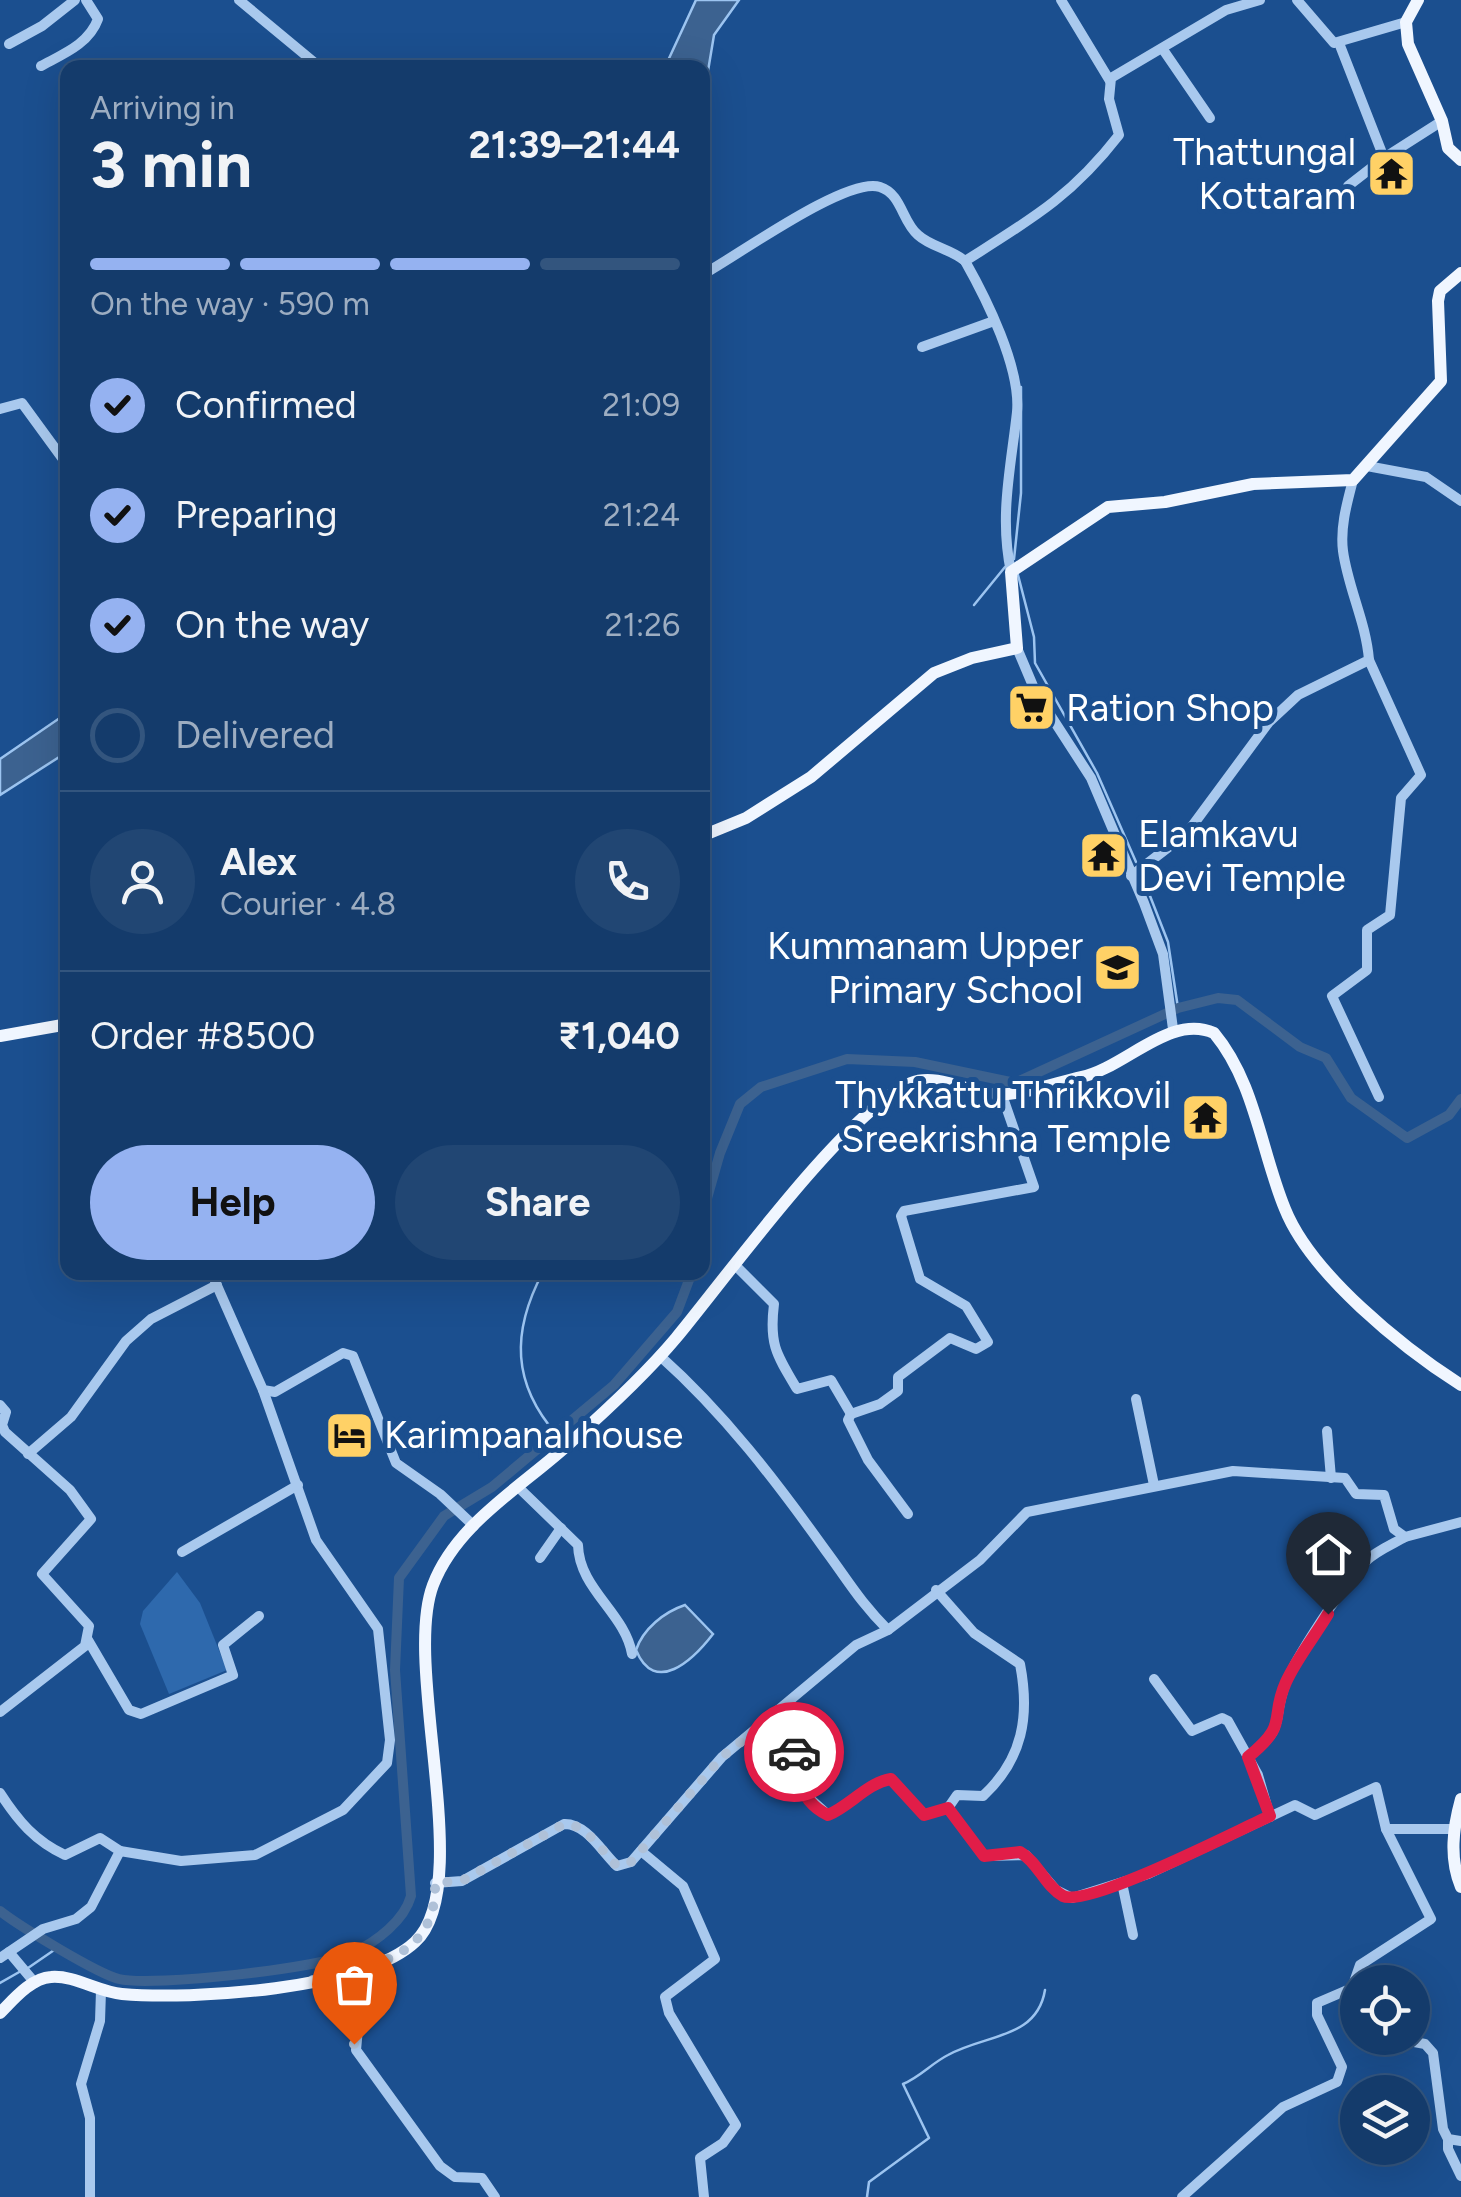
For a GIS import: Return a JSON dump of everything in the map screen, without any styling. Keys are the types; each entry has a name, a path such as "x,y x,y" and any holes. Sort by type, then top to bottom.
{"main road":[{"path":"1418,0 1406,22 1408,44 1442,121 1448,148 1461,160"},
{"path":"710,833 746,818 811,776 934,674 972,658 1017,648 1012,567 1108,507 1165,502 1253,484 1353,480 1441,381 1438,300 1440,291 1461,272"},
{"path":"0,1036 60,1025"},
{"path":"0,2013 50,1976 101,1991 223,1996 313,1980 386,1959 412,1946 429,1928 435,1883 438,1809 423,1646 426,1610 448,1556 470,1521 518,1487 660,1356 813,1171 891,1096 914,1081 938,1081 1002,1094 1106,1072 1172,1025 1206,1029 1228,1049 1283,1206 1303,1242 1395,1338 1461,1385"},
{"path":"1461,1798 1455,1872 1461,1887"}],"street":[{"path":"9,44 42,26 74,0"},
{"path":"41,66 75,48 94,30 98,19 86,0"},
{"path":"239,0 311,60"},
{"path":"965,260 1077,186 1119,135 1109,99 1110,81 1061,0"},
{"path":"1110,81 1226,10 1260,0"},
{"path":"1297,0 1323,34 1339,43 1384,158"},
{"path":"1339,43 1406,22"},
{"path":"1164,51 1210,118"},
{"path":"1348,186 1442,121"},
{"path":"710,270 797,219 814,204 865,186 880,186 895,196 918,235 965,260 994,321 1017,409 1005,487 1012,567"},
{"path":"922,347 994,321"},
{"path":"0,409 22,403 60,455"},
{"path":"1368,466 1426,477 1461,501"},
{"path":"1353,480 1344,513 1343,552 1366,631 1369,660 1421,776 1401,798 1390,914 1367,930 1367,970 1332,996 1379,1097"},
{"path":"1017,648 1036,692 1091,778 1163,954 1172,1025"},
{"path":"1131,876 1187,833 1269,722 1298,695 1369,660"},
{"path":"851,1414 880,1404 898,1390 898,1377 950,1338 976,1350 988,1342 966,1306 920,1279 901,1216 904,1210 1034,1187 1002,1094"},
{"path":"736,1266 774,1304 768,1331 777,1356 797,1389 830,1380 851,1414 850,1429 908,1514"},
{"path":"0,1794 30,1834 65,1855 100,1838 120,1851 181,1861 256,1855 343,1810 387,1763 390,1740 378,1629 316,1540 263,1390 214,1280"},
{"path":"28,1454 71,1416 126,1341 151,1319 217,1286"},
{"path":"263,1390 275,1392 343,1353 353,1356 396,1464 440,1494 470,1521"},
{"path":"660,1356 706,1397 829,1554 854,1596 888,1630"},
{"path":"1136,1399 1154,1485"},
{"path":"0,1405 6,1412 5,1432 70,1490 90,1518 42,1574 89,1626 88,1640 129,1710 141,1714 233,1675 223,1645 259,1616"},
{"path":"1328,1431 1331,1478"},
{"path":"435,1883 462,1881 564,1824 574,1823 587,1833 617,1866 631,1862 722,1757 856,1645 888,1630 980,1560 1027,1512 1233,1471 1345,1478 1356,1494 1384,1495 1394,1529 1405,1537"},
{"path":"182,1552 298,1486"},
{"path":"518,1487 578,1544 578,1560 623,1630 632,1654"},
{"path":"1248,1757 1271,1738 1280,1723 1285,1685 1367,1560 1405,1537 1461,1522"},
{"path":"540,1558 561,1528"},
{"path":"768,1720 792,1748 794,1776 818,1810 828,1815 844,1809 880,1781 891,1779 924,1815 948,1808 957,1795 969,1792 983,1796 1013,1762 1022,1736 1025,1694 1020,1664 974,1633 936,1590"},
{"path":"0,1712 88,1640"},
{"path":"1154,1679 1192,1731 1222,1718 1248,1757 1270,1816"},
{"path":"948,1808 984,1856 1026,1855 1066,1897 1080,1898 1295,1805 1315,1815 1376,1786 1386,1829 1431,1919 1360,1965"},
{"path":"1386,1829 1456,1828"},
{"path":"36,1983 5,1955 43,1929 76,1919 91,1907 120,1851"},
{"path":"642,1851 683,1886 715,1959 665,1997 669,2014 736,2125 723,2143 700,2158 704,2197"},
{"path":"1122,1883 1133,1935"},
{"path":"313,1980 358,2029 356,2050 440,2166 455,2177 482,2178 495,2197"},
{"path":"90,2197 90,2118 81,2084 100,2022 101,1991"},
{"path":"1182,2197 1283,2107 1338,2082 1342,2067 1315,2008 1317,2003 1340,1997"},
{"path":"1430,2050 1448,2149 1461,2176"},
{"path":"1448,2139 1461,2141"}],"shaded area":[{"path":"696,0 739,0 714,35 710,60 668,60"},
{"path":"60,718 60,756 0,795 0,759"},
{"path":"177,1572 200,1603 227,1670 169,1694 140,1624 143,1611"},
{"path":"685,1605 713,1634 685,1663 663,1672 653,1671 636,1650 639,1642 655,1622"}],"waterway":[{"path":"1014,559 1021,493 1021,387"},
{"path":"974,605 1005,567"},
{"path":"1018,575 1034,637 1035,663 1097,773 1136,862"},
{"path":"1143,878 1168,942 1178,1008"},
{"path":"710,1188 740,1104 761,1087 847,1059 915,1062 1015,1083 1178,1008 1218,998 1237,1000 1300,1047 1326,1058 1351,1098 1407,1138 1449,1115 1461,1099"},
{"path":"539,1280 525,1316 521,1357 531,1396 557,1435"},
{"path":"0,1911 94,1968 119,1979 137,1981 308,1965 353,1953 388,1929 411,1896 395,1670 399,1578 444,1516 492,1487 614,1385 677,1312 689,1280"},
{"path":"28,1968 60,1946"},
{"path":"0,1983 21,1971"},
{"path":"867,2197 869,2182 929,2138 903,2084 948,2055 1021,2027 1040,2006 1045,1990"}],"way so far":[{"path":"354,2044 360,2036 358,2029 313,1980 386,1959 412,1946 429,1928 436,1904 435,1883 462,1881 564,1824 574,1823 587,1833 617,1866 631,1862 722,1757 768,1720 794,1752"}],"place":[{"name":"Thattungal Kottaram","path":"1391,174"},
{"name":"Ration Shop","path":"1031,708"},
{"name":"Elamkavu Devi Temple","path":"1103,856"},
{"name":"Kummanam Upper Primary School","path":"1118,968"},
{"name":"Thykkattu Thrikkovil Sreekrishna Temple","path":"1206,1117"},
{"name":"Karimpanal house","path":"349,1435"}],"route":[{"path":"794,1752 794,1776 818,1810 828,1815 844,1809 880,1781 891,1779 924,1815 948,1808 984,1856 1020,1852 1061,1894 1080,1898 1148,1874 1186,1852 1270,1816 1258,1775 1248,1757 1271,1738 1280,1723 1285,1685 1328,1614"}]}
